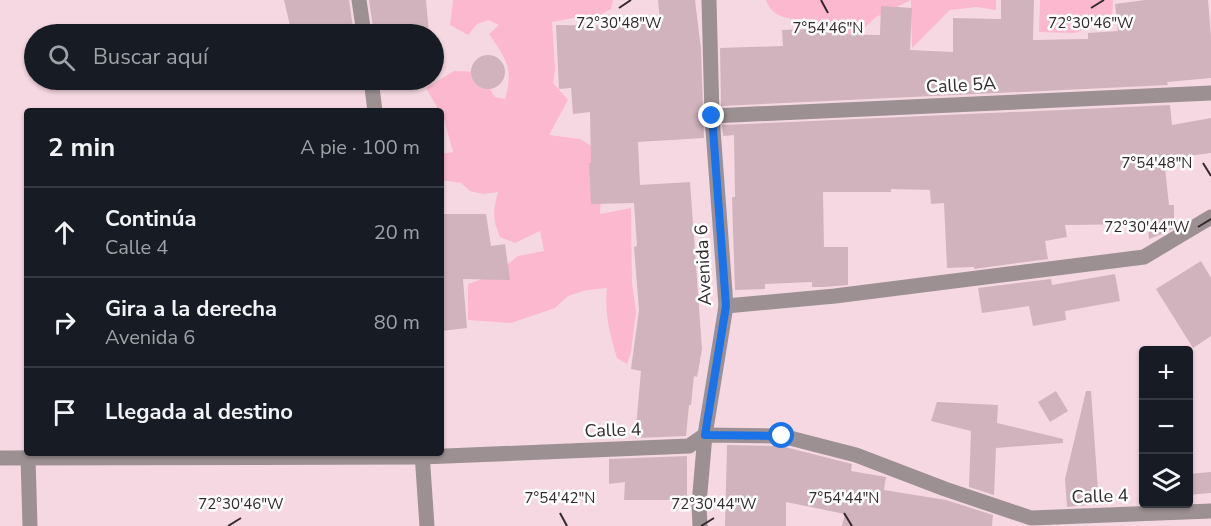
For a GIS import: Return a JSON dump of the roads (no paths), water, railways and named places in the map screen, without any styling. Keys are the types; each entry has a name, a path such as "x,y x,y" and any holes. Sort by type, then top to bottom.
{"street":[{"path":"359,0 363,24"},
{"name":"Avenida 6","path":"700,526 699,504 705,435 726,306 712,116 709,0"},
{"path":"372,90 375,108"},
{"name":"Calle 5A","path":"712,116 1211,93"},
{"path":"726,306 858,293 1144,257 1211,217"},
{"name":"Calle 4","path":"444,454 689,446 705,435 782,436 845,452 1032,522 1211,511"},
{"name":"Calle 4","path":"0,458 225,456"},
{"path":"422,456 427,526"},
{"path":"28,457 30,526"}]}
